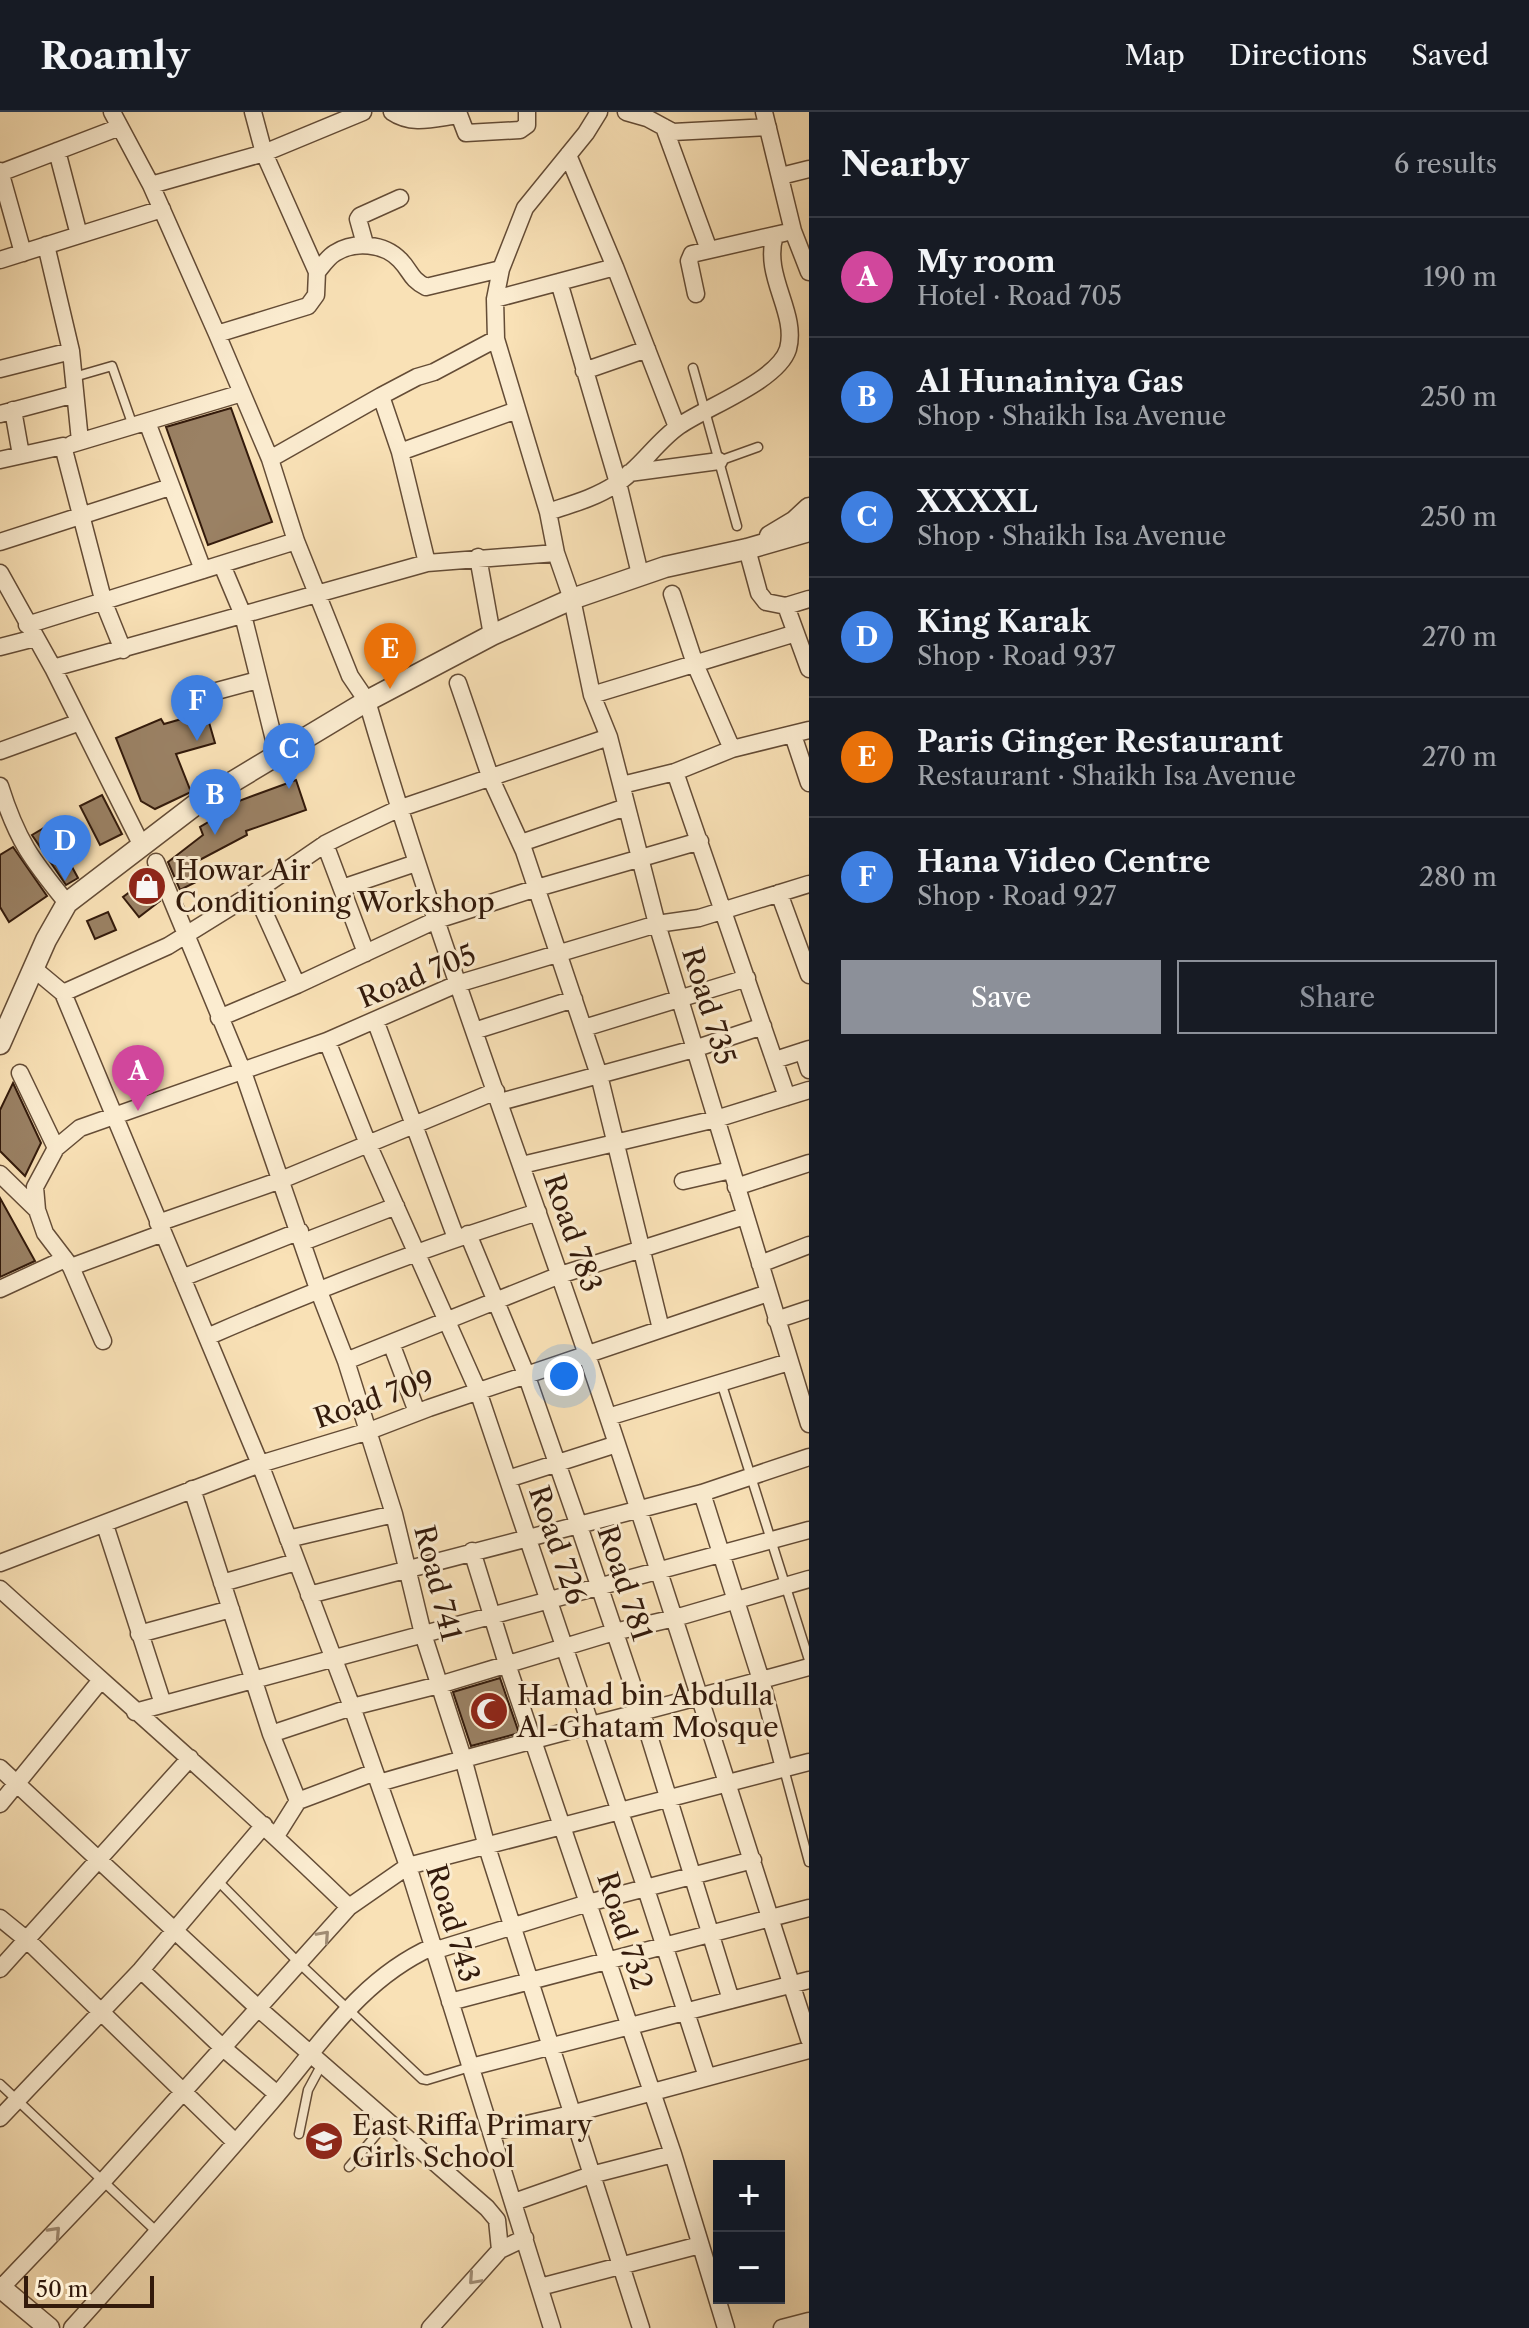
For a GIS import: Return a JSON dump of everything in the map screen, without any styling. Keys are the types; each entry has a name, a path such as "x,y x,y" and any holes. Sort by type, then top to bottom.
{"street":[{"name":"Road 783","path":"112,112 151,185 217,334 270,459 296,541 350,676 367,701 434,921 498,1096 639,1509 809,2039"},
{"path":"217,334 308,306 316,295 317,272 264,153 253,112"},
{"path":"151,185 264,153 363,112"},
{"path":"392,112 402,120 412,121 458,113 466,133 520,130 527,125 527,112"},
{"name":"Road 735","path":"599,112 525,208 501,269 495,299 496,339 548,512 556,553 572,599 592,695 609,737 657,924 789,1362 802,1380 809,1424"},
{"path":"626,112 647,118 673,132 715,130 766,120 793,231 804,250 809,272"},
{"path":"710,112 715,130"},
{"path":"23,253 0,172 120,127"},
{"path":"664,127 709,250"},
{"path":"57,151 79,235"},
{"path":"568,155 677,427"},
{"path":"781,176 809,169"},
{"path":"365,244 358,219 360,216 400,198"},
{"path":"0,260 162,209"},
{"path":"696,294 690,256 793,231"},
{"path":"548,512 586,500 623,478 677,427 774,370 787,350 788,324 775,281 771,248 775,235"},
{"path":"317,272 335,253 365,244 379,247 399,258 414,280 426,287 501,269"},
{"path":"46,245 71,351 80,441"},
{"path":"495,299 615,267"},
{"path":"559,282 584,371 623,478 640,574"},
{"path":"270,459 381,396 496,339"},
{"path":"584,371 647,349"},
{"path":"0,369 71,351"},
{"path":"21,455 7,412 75,386"},
{"path":"0,460 63,446 242,393"},
{"path":"381,396 400,452 427,563"},
{"path":"400,452 517,410"},
{"path":"140,424 170,487 203,570"},
{"path":"63,446 104,603 123,650"},
{"path":"623,478 719,461"},
{"path":"0,542 170,487"},
{"path":"747,549 795,521 809,508"},
{"path":"2,1032 67,903 199,802 367,701 492,635 572,599 640,574 809,531"},
{"path":"0,647 31,631 104,603 296,541"},
{"path":"747,549 759,593 766,602 786,606 809,599"},
{"path":"53,668 427,563 556,553"},
{"path":"478,557 492,635"},
{"path":"222,565 243,615 278,756"},
{"path":"0,573 53,668 141,844"},
{"path":"672,594 695,664 732,749"},
{"path":"786,606 808,663"},
{"path":"592,695 796,633"},
{"path":"213,692 258,680"},
{"path":"458,683 491,779 521,843 599,1075 661,1329"},
{"path":"0,751 80,722"},
{"path":"622,785 675,772 732,749 801,732 809,783"},
{"path":"63,993 187,935 325,844 398,809 609,737"},
{"path":"675,772 787,1097"},
{"path":"0,786 6,825 67,903"},
{"path":"521,843 626,807"},
{"path":"219,1018 434,921 700,841"},
{"path":"325,844 366,953"},
{"name":"Road 741","path":"156,862 243,1072 346,1361 394,1514 423,1634 514,1927 528,1982 641,2328"},
{"path":"342,888 416,863"},
{"name":"Road 705","path":"56,1148 80,1128 327,1041 457,984 657,924 699,918 809,884"},
{"path":"255,892 297,985"},
{"path":"779,893 808,969"},
{"name":"Road 743","path":"33,968 63,993 104,1093 117,1115 260,1464 408,1866 552,2328"},
{"path":"584,1028 747,978"},
{"path":"474,1031 574,999"},
{"name":"Road 781","path":"375,1020 462,1236 495,1301 526,1374 642,1713 731,2000"},
{"path":"0,1289 281,1180 415,1123 498,1096 599,1075 763,1026"},
{"name":"Road 726","path":"327,1041 368,1144 478,1391 707,2077"},
{"path":"775,1060 806,1050 809,1070"},
{"path":"20,1073 56,1148 35,1187 37,1210 45,1233 68,1263 103,1341"},
{"path":"522,1165 716,1119 809,1090"},
{"path":"736,1187 809,1163"},
{"path":"683,1181 731,1170"},
{"path":"0,1174 37,1210"},
{"path":"182,1278 396,1206"},
{"path":"207,1337 318,1289 462,1236 538,1212"},
{"path":"346,1361 560,1275 745,1216"},
{"path":"760,1264 809,1245"},
{"name":"Road 709","path":"0,1563 260,1464 369,1431 526,1374 768,1293"},
{"path":"776,1320 809,1309"},
{"path":"391,1343 417,1412"},
{"path":"608,1417 789,1362"},
{"path":"508,1479 617,1444"},
{"path":"309,1595 702,1493 809,1457"},
{"path":"192,1489 271,1734 298,1801"},
{"path":"702,1493 761,1680 784,1768"},
{"path":"288,1539 394,1514"},
{"path":"105,1525 163,1704"},
{"path":"135,1712 809,1530"},
{"name":"Road 732","path":"472,1551 491,1616 673,2154 726,2328"},
{"path":"222,1583 296,1562"},
{"path":"271,1734 352,1707 809,1579"},
{"path":"0,1589 190,1758 349,1907"},
{"path":"139,1634 231,1609"},
{"path":"0,2118 141,1970 217,1880 298,1801 809,1667"},
{"path":"0,1804 101,1680"},
{"path":"0,1969 190,1758"},
{"path":"49,2328 0,2288 104,2180 349,1907 408,1866 809,1762"},
{"path":"0,1768 258,2008 487,2208 497,2220 500,2250"},
{"path":"72,2328 277,2094 316,2058 348,2007 404,1959 588,1903 753,1860"},
{"path":"450,2002 809,1908"},
{"path":"0,1918 27,1940 235,2142"},
{"path":"141,1970 277,2094"},
{"path":"471,2067 809,1980"},
{"path":"492,2132 809,2050"},
{"path":"514,2202 591,2175 673,2154"},
{"path":"430,2328 500,2250 525,2238"},
{"path":"540,2287 700,2245"},
{"path":"782,2328 805,2324"}],"lane":[{"path":"75,386 112,366 140,424"},
{"path":"693,368 737,526"},
{"path":"719,461 758,447"},
{"path":"720,1381 809,1660"},
{"path":"784,1768 807,1842 809,1862"},
{"path":"217,1880 299,1963 422,2079 471,2067"},
{"path":"299,2134 316,2058"},
{"path":"0,2084 158,2233"},
{"path":"349,2167 388,2121"}],"building":[{"path":"231,408 272,522 208,545 166,427"},
{"path":"206,712 215,743 176,754 191,792 155,809 141,801 116,738 161,719 164,724"},
{"path":"296,780 306,810 246,831 247,835 192,864 200,880 180,890 168,862 203,835 200,827 237,805 236,802"},
{"path":"102,795 122,834 100,845 80,806"},
{"path":"49,825 78,878 66,885 32,835"},
{"path":"13,847 47,896 9,922 0,907 0,855"},
{"name":"Howar Air Conditioning Workshop","path":"150,877 160,901 139,917 123,897"},
{"path":"108,912 116,930 95,939 87,921"},
{"path":"13,1083 41,1143 25,1176 0,1151 0,1110"},
{"path":"0,1198 35,1261 0,1277"},
{"name":"Hamad bin Abdulla Al-Ghatam Mosque","path":"500,1678 519,1733 471,1746 453,1692"}],"place":[{"name":"Paris Ginger Restaurant","path":"390,689"},
{"name":"Hana Video Centre","path":"197,741"},
{"name":"XXXXL","path":"289,789"},
{"name":"Al Hunainiya Gas","path":"215,835"},
{"name":"King Karak","path":"65,881"},
{"name":"Howar Air Conditioning Workshop","path":"147,886"},
{"name":"My room","path":"138,1111"},
{"name":"Hamad bin Abdulla Al-Ghatam Mosque","path":"489,1711"},
{"name":"East Riffa Primary Girls School","path":"324,2141"}]}
